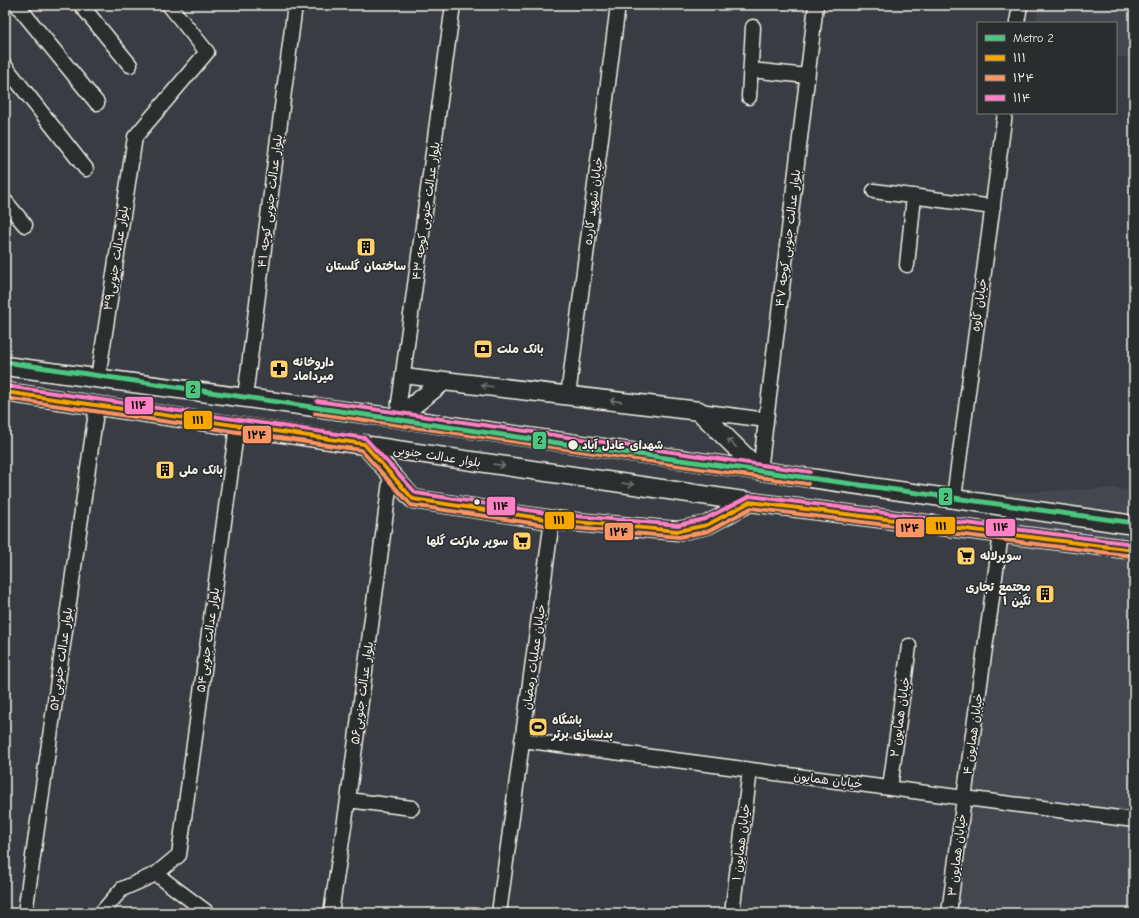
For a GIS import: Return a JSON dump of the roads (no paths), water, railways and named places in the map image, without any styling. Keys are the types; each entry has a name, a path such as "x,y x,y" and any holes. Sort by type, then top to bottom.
{"main road":[{"path":"5,366 397,418 1134,524"},
{"path":"397,418 444,381 699,411 760,471"},
{"name":"بلوار عدالت جنوبی","path":"5,392 750,502 1134,550"},
{"path":"364,444 414,499 552,520 678,531 707,525 750,502"}],"street":[{"path":"17,5 97,103"},
{"path":"81,5 130,65"},
{"name":"۳۹بلوار عدالت جنوبی","path":"98,378 135,137 207,52 169,5"},
{"name":"بلوار عدالت جنوبی کوچه ۴۱","path":"245,397 295,5"},
{"name":"بلوار عدالت جنوبی کوچه ۴۳","path":"397,418 404,376 453,5"},
{"name":"خیابان شهید کارده","path":"568,396 618,5"},
{"name":"بلوار عدالت جنوبی کوچه ۴۷","path":"760,471 816,5"},
{"path":"1017,22 1020,5"},
{"path":"749,97 753,27"},
{"path":"5,66 86,170"},
{"path":"751,70 807,76"},
{"name":"خیابان کاوه","path":"954,498 1005,114"},
{"path":"874,191 993,207"},
{"path":"907,265 914,196"},
{"path":"5,201 25,225"},
{"path":"404,376 444,381"},
{"name":"بلوار عدالت جنوبی۵۲","path":"25,913 97,405"},
{"path":"699,411 766,420"},
{"name":"بلوار عدالت جنوبی۵۴","path":"156,874 179,855 237,426"},
{"name":"بلوار عدالت جنوبی۵۶","path":"331,913 348,800 391,474"},
{"name":"خیابان عملیات رمضان","path":"499,913 552,520"},
{"name":"خیابان همایون ۴","path":"964,798 1001,534"},
{"name":"خیابان همایون ۲","path":"890,788 909,646"},
{"name":"خیابان همایون","path":"522,740 1134,820"},
{"name":"خیابان همایون ۱","path":"732,913 750,770"},
{"name":"خیابان همایون ۳","path":"949,913 964,798"},
{"path":"348,800 412,808"},
{"path":"101,913 122,889 156,874 208,913"}],"metro line":[{"name":"2","path":"5,362 572,445 1134,523"}],"place":[{"name":"ساختمان گلستان","path":"366,247"},
{"name":"بانک ملت","path":"483,349"},
{"name":"داروخانه میرداماد","path":"279,369"},
{"name":"شهدای عادل آباد","path":"573,445"},
{"name":"بانک ملی","path":"165,470"},
{"name":"سوپر مارکت گلها","path":"522,541"},
{"name":"سوپرلاله","path":"966,556"},
{"name":"مجتمع تجاری نگین ۱","path":"1045,594"},
{"name":"باشگاه بدنسازی برتر","path":"538,727"}]}
